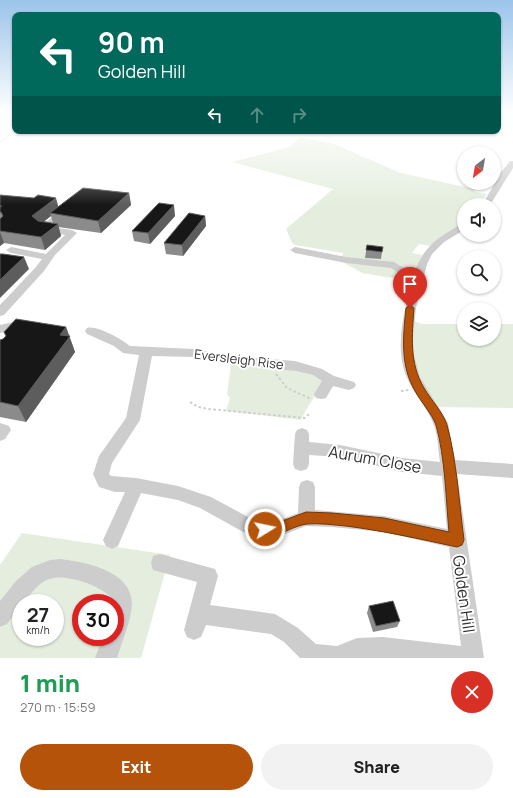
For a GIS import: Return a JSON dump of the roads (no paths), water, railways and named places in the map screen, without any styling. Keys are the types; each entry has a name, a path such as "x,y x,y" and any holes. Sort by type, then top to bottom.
{"street":[{"path":"490,198 506,171 513,163"},
{"path":"0,312 40,269 48,257 72,233 42,228 73,205"},
{"name":"Golden Hill","path":"457,230 441,240 428,253 422,264 410,308 407,338 410,367 419,388 441,424 449,468 473,658"},
{"path":"11,250 48,257"},
{"path":"295,250 346,260 394,265 418,281"},
{"path":"0,329 22,324"},
{"name":"Eversleigh Rise","path":"91,331 118,343 127,350 194,353 231,360 295,366 317,372 330,380 349,385"},
{"path":"146,352 133,420 105,461 101,474 106,482 115,485 136,485 178,493 205,502 247,526 265,529 285,526 306,518 332,519 384,524 457,540"},
{"path":"318,397 330,380"},
{"path":"0,429 4,430 0,434"},
{"name":"Aurum Close","path":"302,448 340,451 402,464 513,471"},
{"path":"112,540 136,485"},
{"path":"306,518 307,487"},
{"path":"160,563 208,576 196,622 275,624 291,635 311,654 338,657 357,649 383,648 468,658"},
{"path":"0,617 23,589 39,575 52,569 68,569 108,581 118,590 119,594"},
{"path":"106,658 110,646"}]}
